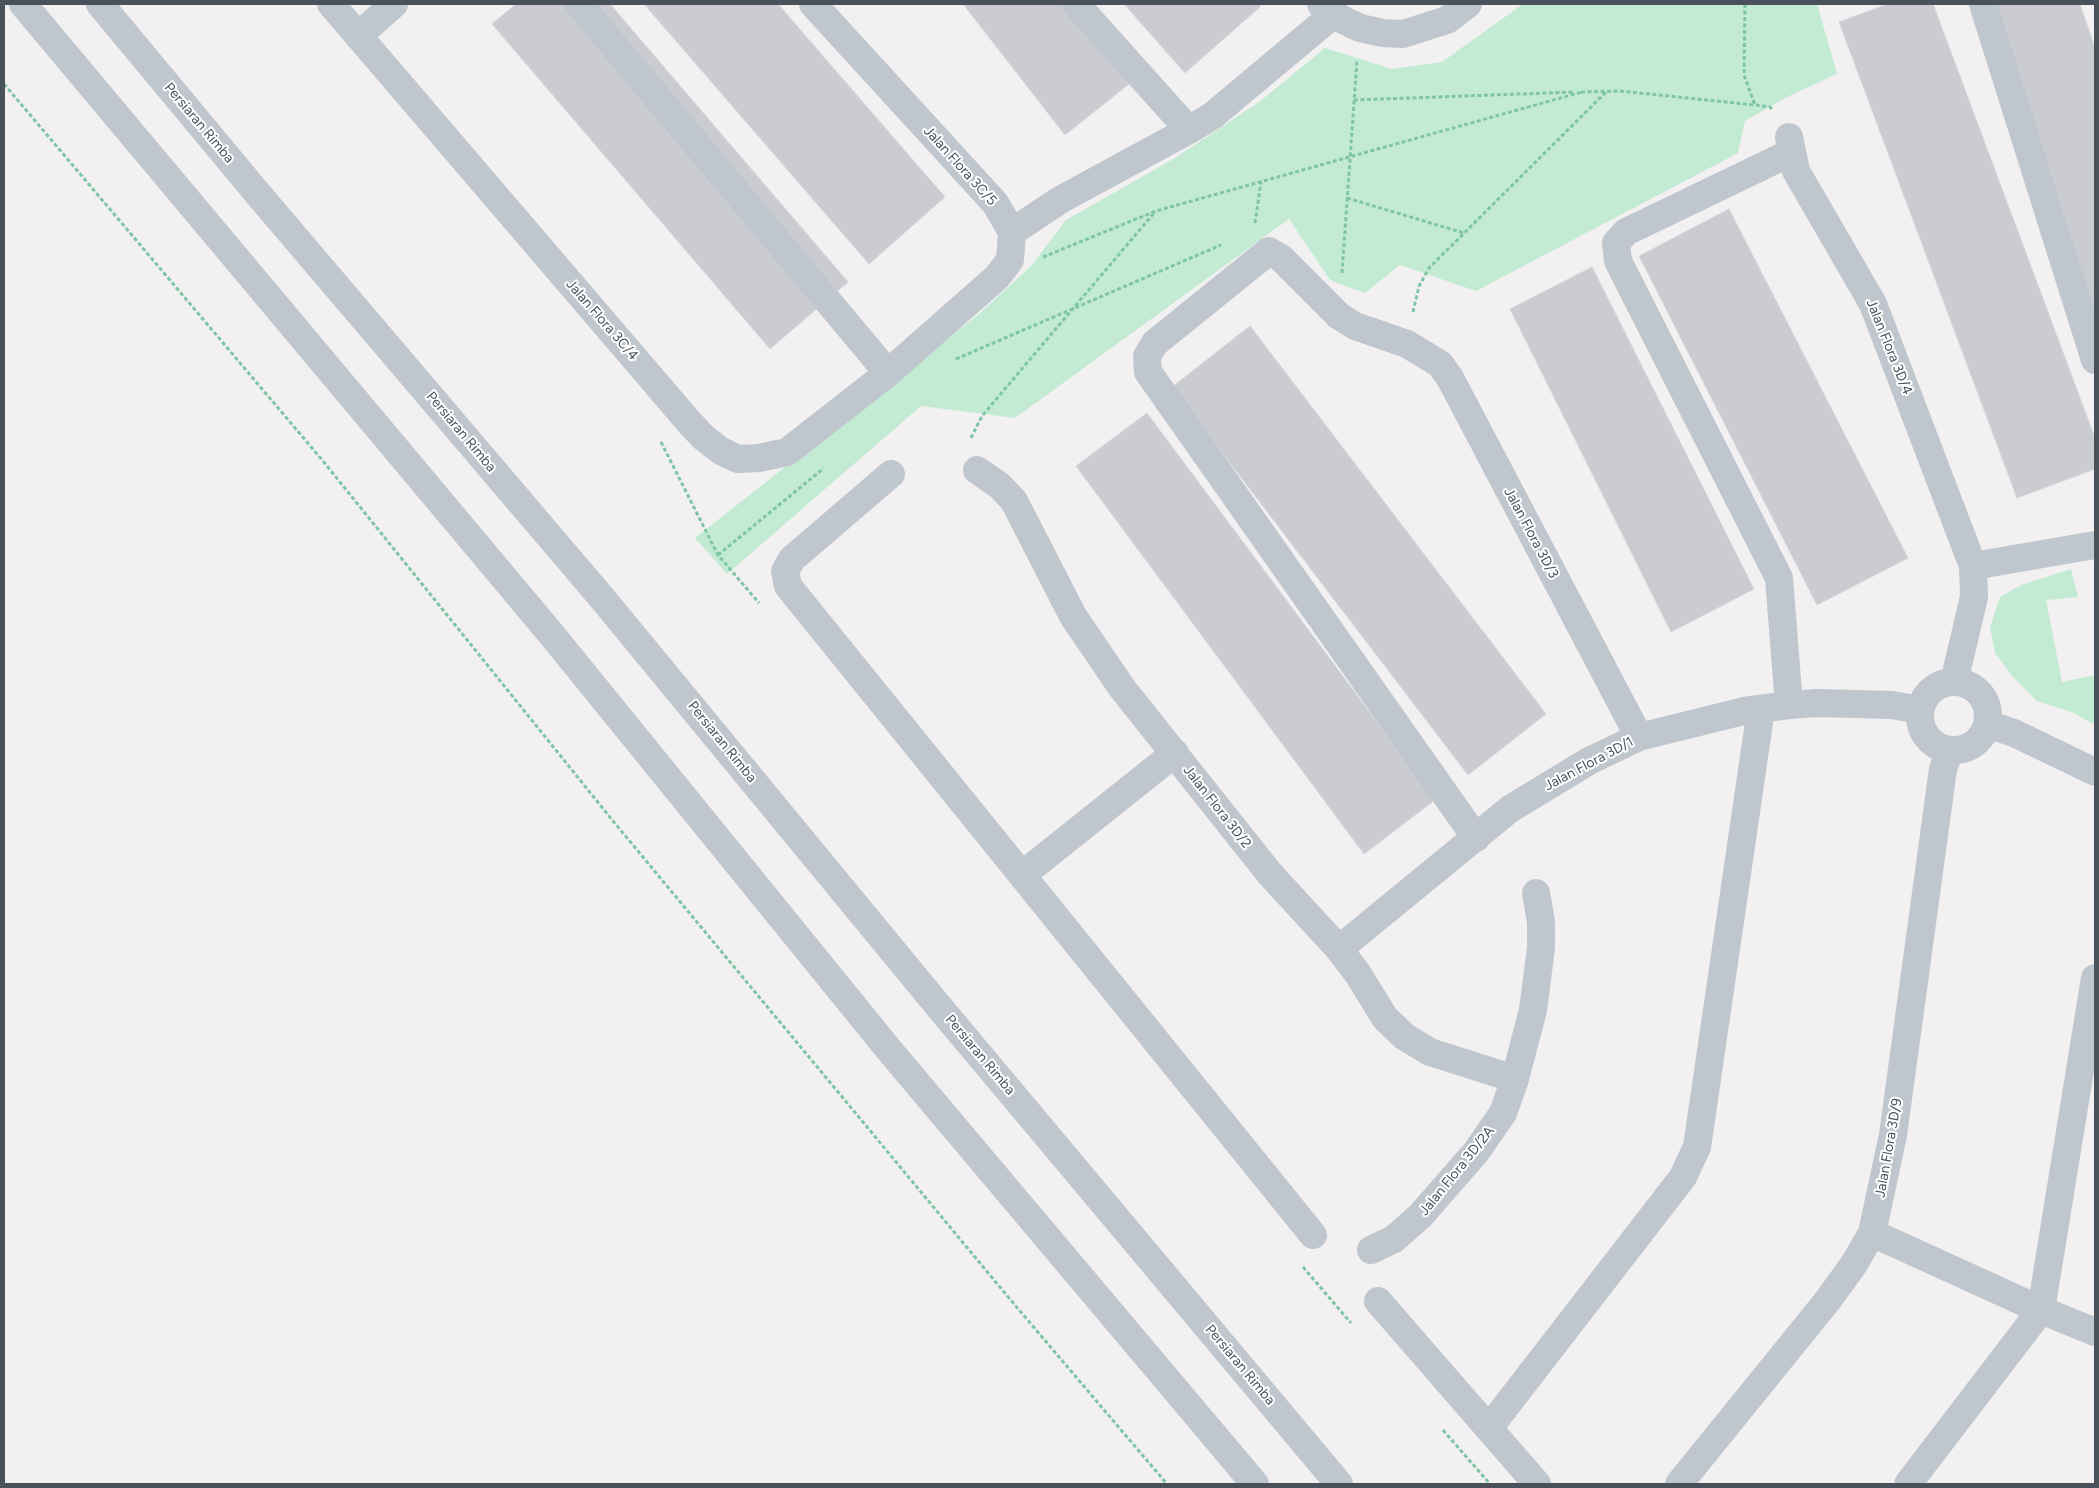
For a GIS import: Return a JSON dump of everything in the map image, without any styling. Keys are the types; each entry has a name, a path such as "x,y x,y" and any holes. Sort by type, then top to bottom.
{"street":[{"path":"23,4 552,635 890,1051 1255,1484"},
{"name":"Persiaran Rimba","path":"100,4 258,194 602,598 940,1008 1339,1484"},
{"name":"Jalan Flora 3C/4","path":"331,4 689,422 703,437 721,451 738,459 759,458 788,452 888,373"},
{"path":"358,36 394,4"},
{"path":"579,4 888,373 997,277 1010,260 1012,232 1060,200 1190,130 1236,97 1327,9 1371,31 1404,34 1447,20 1468,4"},
{"name":"Jalan Flora 3C/5","path":"813,4 994,204 1012,232"},
{"path":"1076,4 1190,130"},
{"path":"1983,4 2095,360"},
{"path":"1789,705 1779,578 1618,261 1616,243 1626,232 1791,145"},
{"name":"Jalan Flora 3D/4","path":"1791,145 1796,171 1803,185 1845,253 1873,304 1973,566 1974,597 1954,682"},
{"path":"1269,251 1155,343 1147,356 1148,372 1476,838"},
{"name":"Jalan Flora 3D/3","path":"1269,251 1281,258 1339,316 1370,332 1407,344 1440,364 1450,378 1639,737"},
{"name":"Jalan Flora 3D/2","path":"977,470 1000,486 1014,501 1073,616 1122,688 1270,874 1339,949 1358,974 1385,1018 1405,1037 1430,1052 1515,1079"},
{"path":"891,474 792,559 785,571 788,586 1313,1235"},
{"path":"1973,566 2095,546"},
{"path":"1954,682 1964,683 1980,695 1986,704 1987,724 1977,741 1960,750 1950,750 1939,747 1923,732 1920,710 1928,693 1936,687 1954,682"},
{"name":"Jalan Flora 3D/1","path":"1339,949 1510,809 1589,761 1639,737 1744,711 1789,705 1817,703 1892,705 1920,710"},
{"path":"1489,1428 1683,1177 1697,1147 1761,709"},
{"path":"1987,724 2014,733 2095,772"},
{"name":"Jalan Flora 3D/9","path":"1679,1484 1828,1300 1854,1264 1872,1233 1893,1135 1943,769 1950,750"},
{"path":"1022,875 1175,753"},
{"name":"Jalan Flora 3D/2A","path":"1371,1250 1394,1240 1408,1229 1476,1152 1503,1114 1515,1079 1533,1010 1541,948 1540,915 1536,893"},
{"path":"1908,1484 2041,1310 2095,978"},
{"path":"1872,1233 2041,1310 2095,1332"},
{"path":"1378,1301 1537,1484"}],"path":[{"path":"1745,4 1744,75 1755,105"},
{"path":"1339,316 1354,100 1371,31"},
{"path":"4,84 323,461 619,829 1166,1484"},
{"path":"1354,100 1607,91 1755,105 1770,107 1782,117 1791,145"},
{"path":"1407,344 1420,286 1429,268 1607,91"},
{"path":"997,277 1156,211 1582,92"},
{"path":"1261,182 1254,231 1269,251"},
{"path":"1347,198 1464,233"},
{"path":"977,470 970,450 972,435 982,416 1156,211"},
{"path":"948,365 956,359 1227,242"},
{"path":"718,555 826,466"}],"green space":[{"path":"1523,4 1817,4 1837,74 1787,97 1745,121 1738,153 1476,291 1400,265 1365,293 1330,280 1289,219 1015,418 921,406 727,574 695,538 979,314 1031,266 1066,220 1175,158 1259,102 1325,48 1392,69 1442,62"},
{"path":"2071,569 2078,597 2046,600 2062,682 2095,675 2095,725 2074,713 2037,701 2013,677 1995,653 1990,627 2000,597 2021,585"}],"building":[{"path":"516,4 610,4 848,282 770,349 492,24"},
{"path":"644,4 778,4 945,197 869,264"},
{"path":"963,4 1083,4 1139,76 1065,135"},
{"path":"1124,4 1259,4 1261,6 1185,73"},
{"path":"1888,4 1933,4 2095,438 2095,469 2017,498 1839,22"},
{"path":"1989,4 2080,4 2095,48 2095,314"},
{"path":"1729,209 1908,558 1817,605 1639,256"},
{"path":"1592,267 1754,589 1671,632 1510,309"},
{"path":"1250,326 1546,714 1468,775 1172,387"},
{"path":"1147,413 1435,800 1364,854 1076,466"}]}
